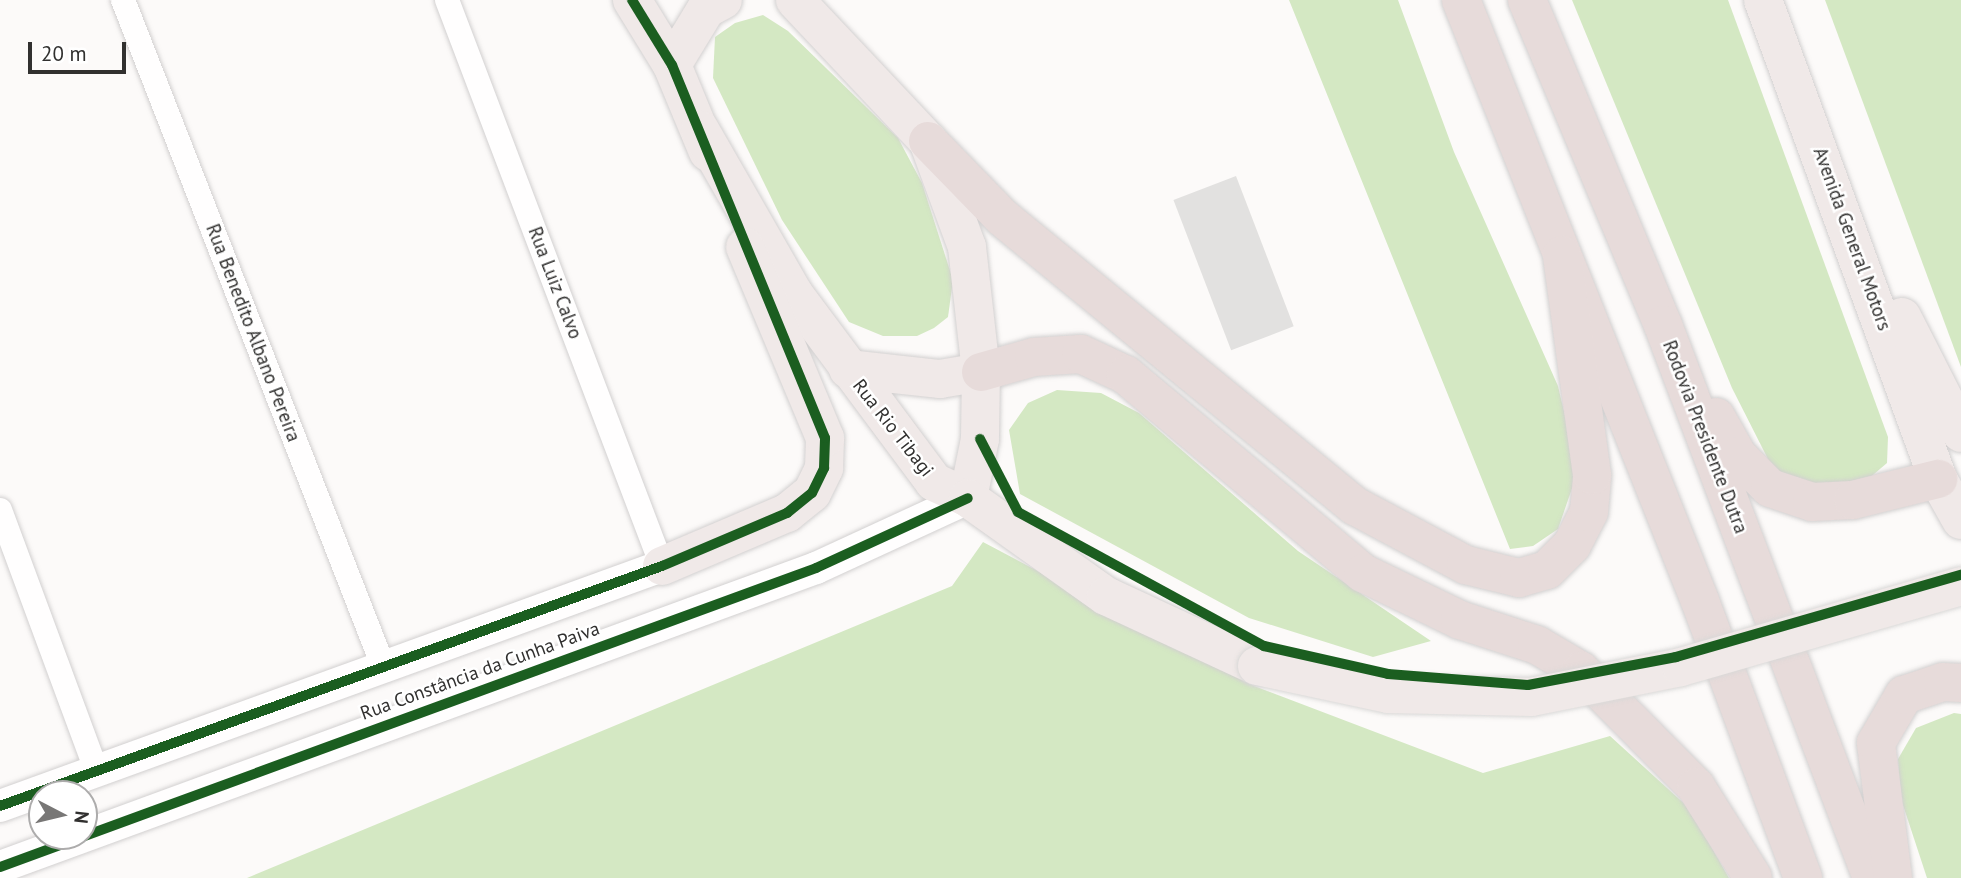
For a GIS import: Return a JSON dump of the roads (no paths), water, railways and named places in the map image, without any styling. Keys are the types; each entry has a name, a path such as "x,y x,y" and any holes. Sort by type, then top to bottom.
{"highway":[{"path":"1461,0 1802,878"},
{"name":"Rodovia Presidente Dutra","path":"1527,0 1663,325 1872,878"},
{"path":"928,141 1003,218 1355,506 1466,565 1519,578 1546,570 1572,545 1589,512 1592,475 1562,255"},
{"path":"1663,325 1738,456 1770,488 1812,502 1853,500 1950,483"},
{"path":"981,372 1034,357 1081,355 1126,376 1363,573 1460,620 1537,645 1581,671 1696,787 1752,878"},
{"path":"1893,878 1876,743 1904,695 1943,682 1961,683"}],"main road":[{"path":"632,0 672,65 825,438 824,468 812,493 786,513 662,566"},
{"path":"672,65 706,9 723,0"},
{"path":"795,0 928,141 967,247 981,372 980,439 968,498"},
{"name":"Avenida General Motors","path":"1763,0 1950,483 1961,520"},
{"name":"Rua Rio Tibagi","path":"700,130 794,294 934,482 968,498 1106,596 1257,666 1389,694 1531,697 1681,667 1961,586"},
{"path":"1827,168 1961,433"},
{"path":"848,369 940,379 981,372"}],"street":[{"name":"Rua Benedito Albano Pereira","path":"123,0 383,666"},
{"name":"Rua Luiz Calvo","path":"447,0 662,566"},
{"name":"Rua Constância da Cunha Paiva","path":"0,867 816,568 968,498"},
{"path":"0,510 96,770"},
{"name":"Rua Constância da Cunha Paiva","path":"0,806 662,566"}]}
